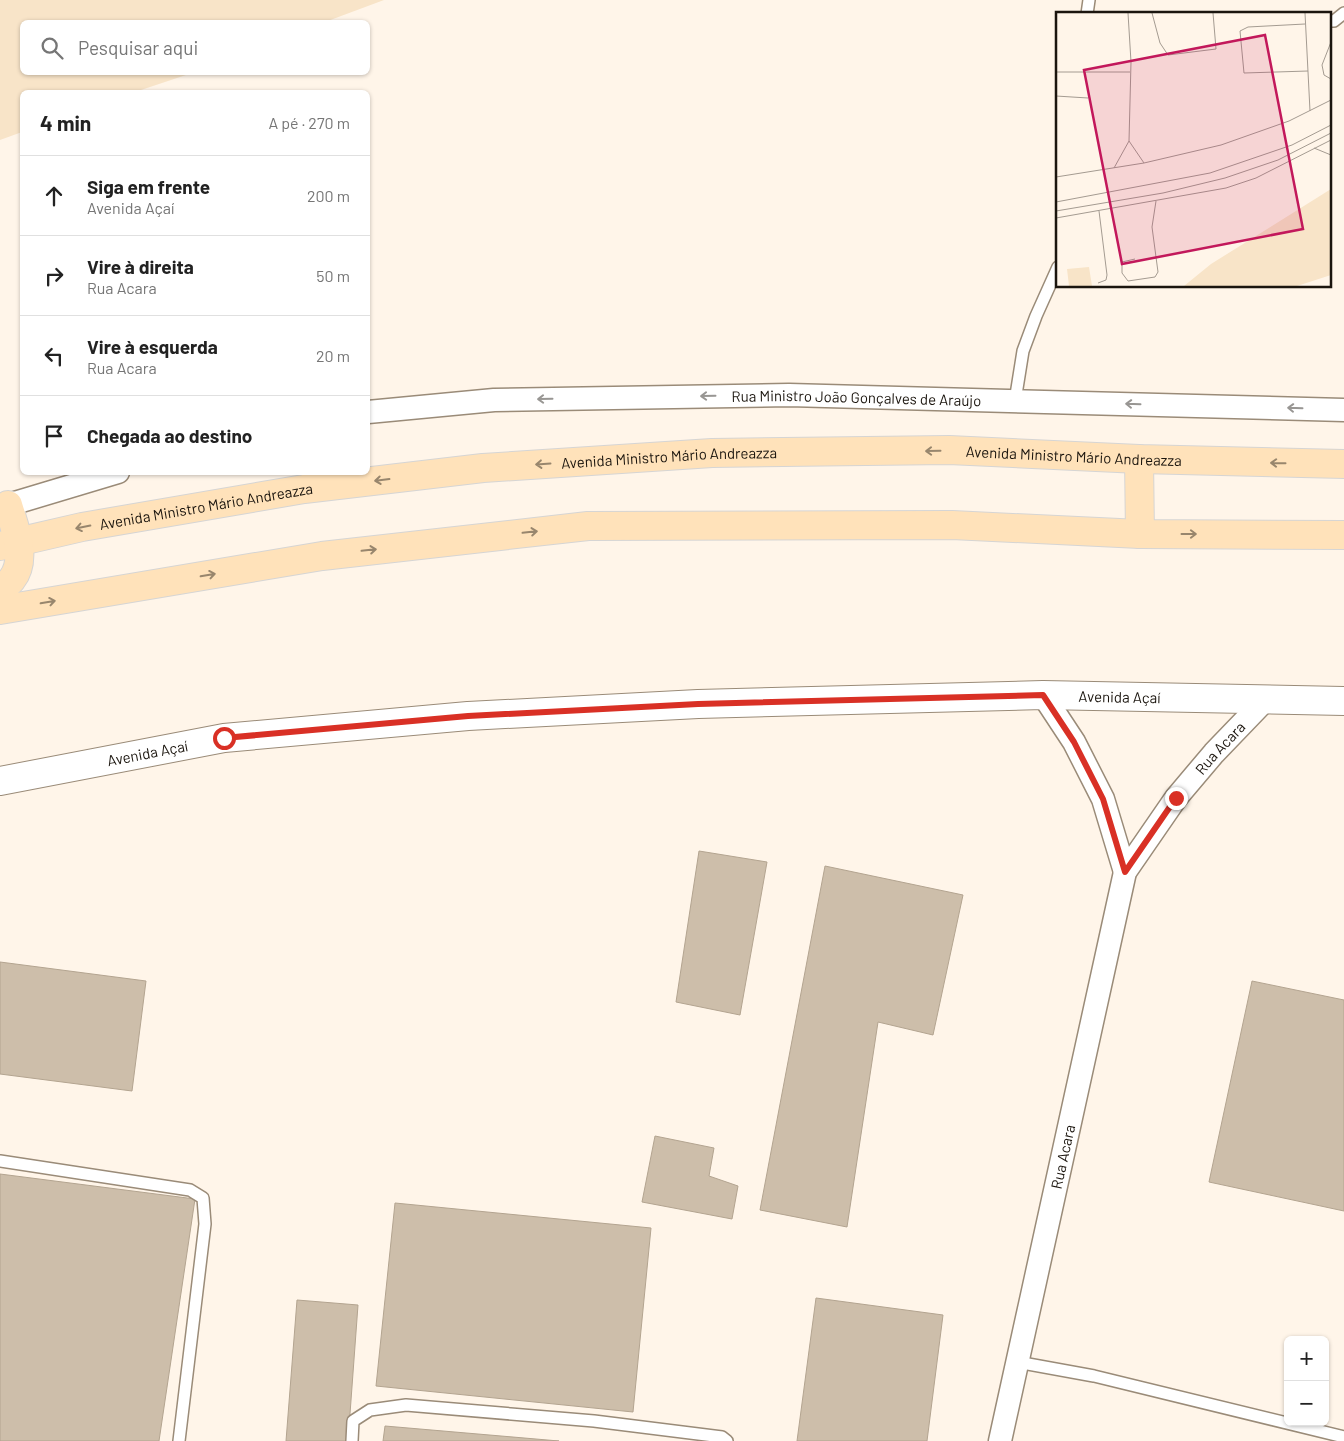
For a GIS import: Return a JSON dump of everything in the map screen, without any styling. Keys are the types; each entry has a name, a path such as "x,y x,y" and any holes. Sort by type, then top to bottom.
{"main road":[{"name":"Avenida Ministro Mário Andreazza","path":"9,544 82,527 304,489 483,468 712,453 948,450 1139,459 1344,464"},
{"path":"1139,459 1140,534"},
{"path":"0,590 13,578 19,563 9,544 4,506"},
{"path":"0,610 322,556 588,526 952,525 1140,534 1344,535"}],"street":[{"name":"Rua Ministro João Gonçalves de Araújo","path":"370,412 494,400 759,395 1344,410"},
{"path":"4,506 108,475"},
{"name":"Avenida Açaí","path":"0,781 224,738 468,716 698,704 1043,695 1344,701"},
{"name":"Rua Acara","path":"1043,695 1074,742 1103,799 1125,872"},
{"name":"Rua Acara","path":"1000,1441 1125,872 1176,798 1214,753 1266,699"}],"lane":[{"path":"1332,21 1344,13"},
{"path":"1015,401 1023,351 1056,271"},
{"path":"0,1161 190,1190 203,1198 205,1224 179,1441"},
{"path":"1017,1362 1094,1376 1344,1437"},
{"path":"352,1441 353,1422 370,1410 406,1405 594,1421 722,1437 727,1441"}],"shaded area":[{"path":"0,0 384,0 330,20 20,20 20,75 186,75 141,90 20,90 20,133 0,140"}],"building":[{"path":"699,851 767,862 740,1015 676,1002"},
{"path":"825,866 963,895 933,1035 878,1022 847,1227 760,1210"},
{"path":"0,962 146,981 132,1091 0,1074"},
{"path":"1252,981 1344,1000 1344,1211 1209,1182"},
{"path":"655,1136 714,1148 709,1176 738,1186 732,1219 642,1202"},
{"path":"0,1174 195,1199 159,1441 0,1441"},
{"path":"395,1203 651,1228 633,1412 376,1386"},
{"path":"816,1298 943,1315 927,1441 797,1441"},
{"path":"297,1300 358,1305 348,1441 286,1441"},
{"path":"385,1426 559,1441 383,1441"}],"route":[{"path":"224,738 468,716 698,704 1043,695 1074,742 1103,799 1125,872 1176,798"}]}
